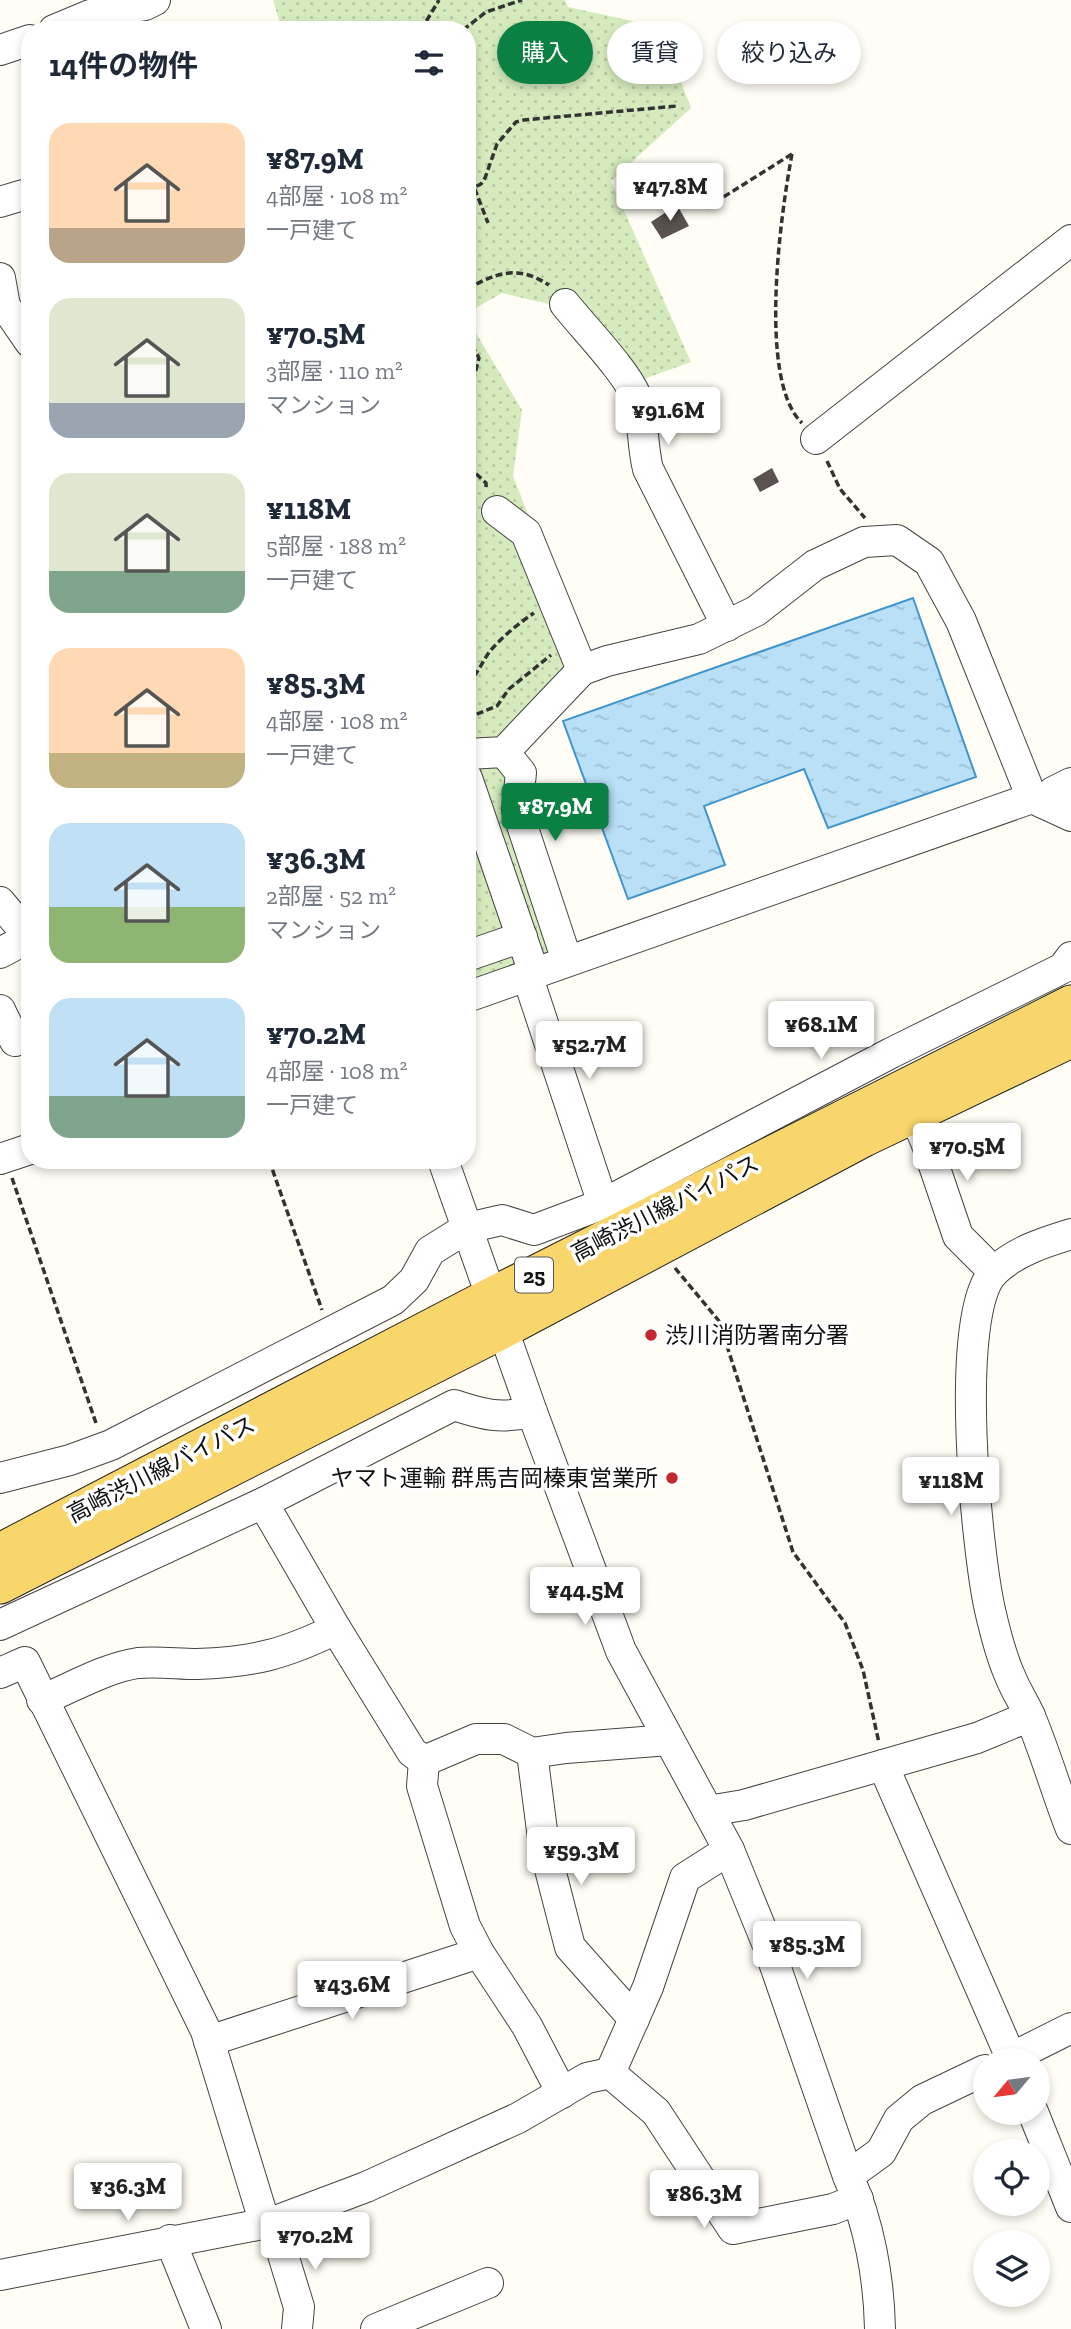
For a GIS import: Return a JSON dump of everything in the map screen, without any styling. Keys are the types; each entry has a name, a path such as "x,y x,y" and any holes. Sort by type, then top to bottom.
{"main road":[{"name":"高崎渋川線バイパス","path":"0,1585 1071,1004"},
{"name":"高崎渋川線バイパス","path":"0,1552 496,1314 658,1247 864,1138 1071,1039"}],"street":[{"path":"76,21 90,15 148,12"},
{"path":"0,50 21,43"},
{"path":"0,202 21,196"},
{"path":"816,439 1071,240"},
{"path":"0,278 5,306 21,329"},
{"path":"565,304 628,382 637,400 643,453 648,469 726,626"},
{"path":"492,502 526,533 576,657"},
{"path":"576,657 607,661 699,639 757,611 815,565 864,542 895,540 929,562 961,621 1038,800 1071,816"},
{"path":"476,754 504,752 576,657"},
{"path":"504,752 521,773 517,810 567,961"},
{"path":"476,994 1038,800 1071,783"},
{"path":"476,804 522,937 531,974 603,1203"},
{"path":"0,902 21,927"},
{"path":"476,953 522,937"},
{"path":"0,953 21,942"},
{"path":"0,1478 70,1460 104,1448 393,1300 414,1280 430,1251 467,1228 502,1220 534,1230 603,1203 891,1053 1063,968 1071,957"},
{"path":"0,1010 15,1041"},
{"path":"914,1114 958,1236 993,1272"},
{"path":"446,1169 531,1412 621,1651 729,1850 769,1948 853,2187 879,2297 880,2329"},
{"path":"1071,1234 1035,1245 993,1272 979,1303 973,1352 971,1437 976,1517 990,1610 1009,1675 1030,1716 1071,1829"},
{"path":"0,1625 263,1503 454,1405 489,1416 510,1417 531,1412"},
{"path":"263,1503 412,1752 424,1761"},
{"path":"42,1700 114,1669 140,1663 225,1663 266,1658 301,1646 336,1629"},
{"path":"0,1674 25,1662 209,2041 299,2307 297,2329"},
{"path":"708,1811 744,1805 977,1738 1030,1716"},
{"path":"424,1761 476,1739 504,1739 532,1754 566,1748 669,1740"},
{"path":"532,1754 544,1846 570,1947 634,2019"},
{"path":"424,1761 422,1786 465,1926 479,1953 527,2026 562,2093"},
{"path":"883,1765 998,2048"},
{"path":"610,2073 648,1987 685,1878 729,1850"},
{"path":"209,2041 479,1953"},
{"path":"1032,2048 1071,2028"},
{"path":"610,2073 656,2112 733,2228 833,2209 881,2151 899,2119 922,2099 973,2076"},
{"path":"0,2275 269,2223 366,2187 518,2118 587,2078 610,2073"},
{"path":"1038,2125 1071,2207"},
{"path":"170,2241 206,2329"},
{"path":"376,2329 488,2283"}],"path":[{"path":"426,21 439,0"},
{"path":"474,21 486,12 522,0"},
{"path":"476,185 485,178 496,144 516,122 677,106"},
{"path":"706,208 792,154 783,204 776,300 778,348 784,392 794,415 816,439 841,489 873,527 895,540"},
{"path":"476,192 488,223"},
{"path":"476,284 489,277 511,272 533,274 550,286 565,304"},
{"path":"476,352 479,358 476,370"},
{"path":"476,474 486,483 492,502"},
{"path":"476,676 489,653 521,621 535,612 556,605"},
{"path":"476,714 497,706 509,689 527,673 576,657"},
{"path":"12,1155 104,1448"},
{"path":"272,1169 330,1332"},
{"path":"658,1247 719,1321 793,1552 845,1623 863,1671 883,1765"}],"green space":[{"path":"273,0 565,0 568,7 632,21 607,21 607,84 682,84 691,108 611,181 691,362 624,386 553,305 502,293 476,308 476,21 279,21"},
{"path":"476,333 522,410 513,476 585,660 503,747 561,959 476,989"}],"water":[{"path":"913,598 976,777 828,828 804,769 704,806 725,865 628,899 563,721"}],"building":[{"path":"677,205 689,226 662,239 651,222"},
{"path":"772,468 779,482 760,492 753,479"}],"place":[{"name":"渋川消防署南分署","path":"651,1335"},
{"name":"ヤマト運輸 群馬吉岡榛東営業所","path":"672,1478"}]}
